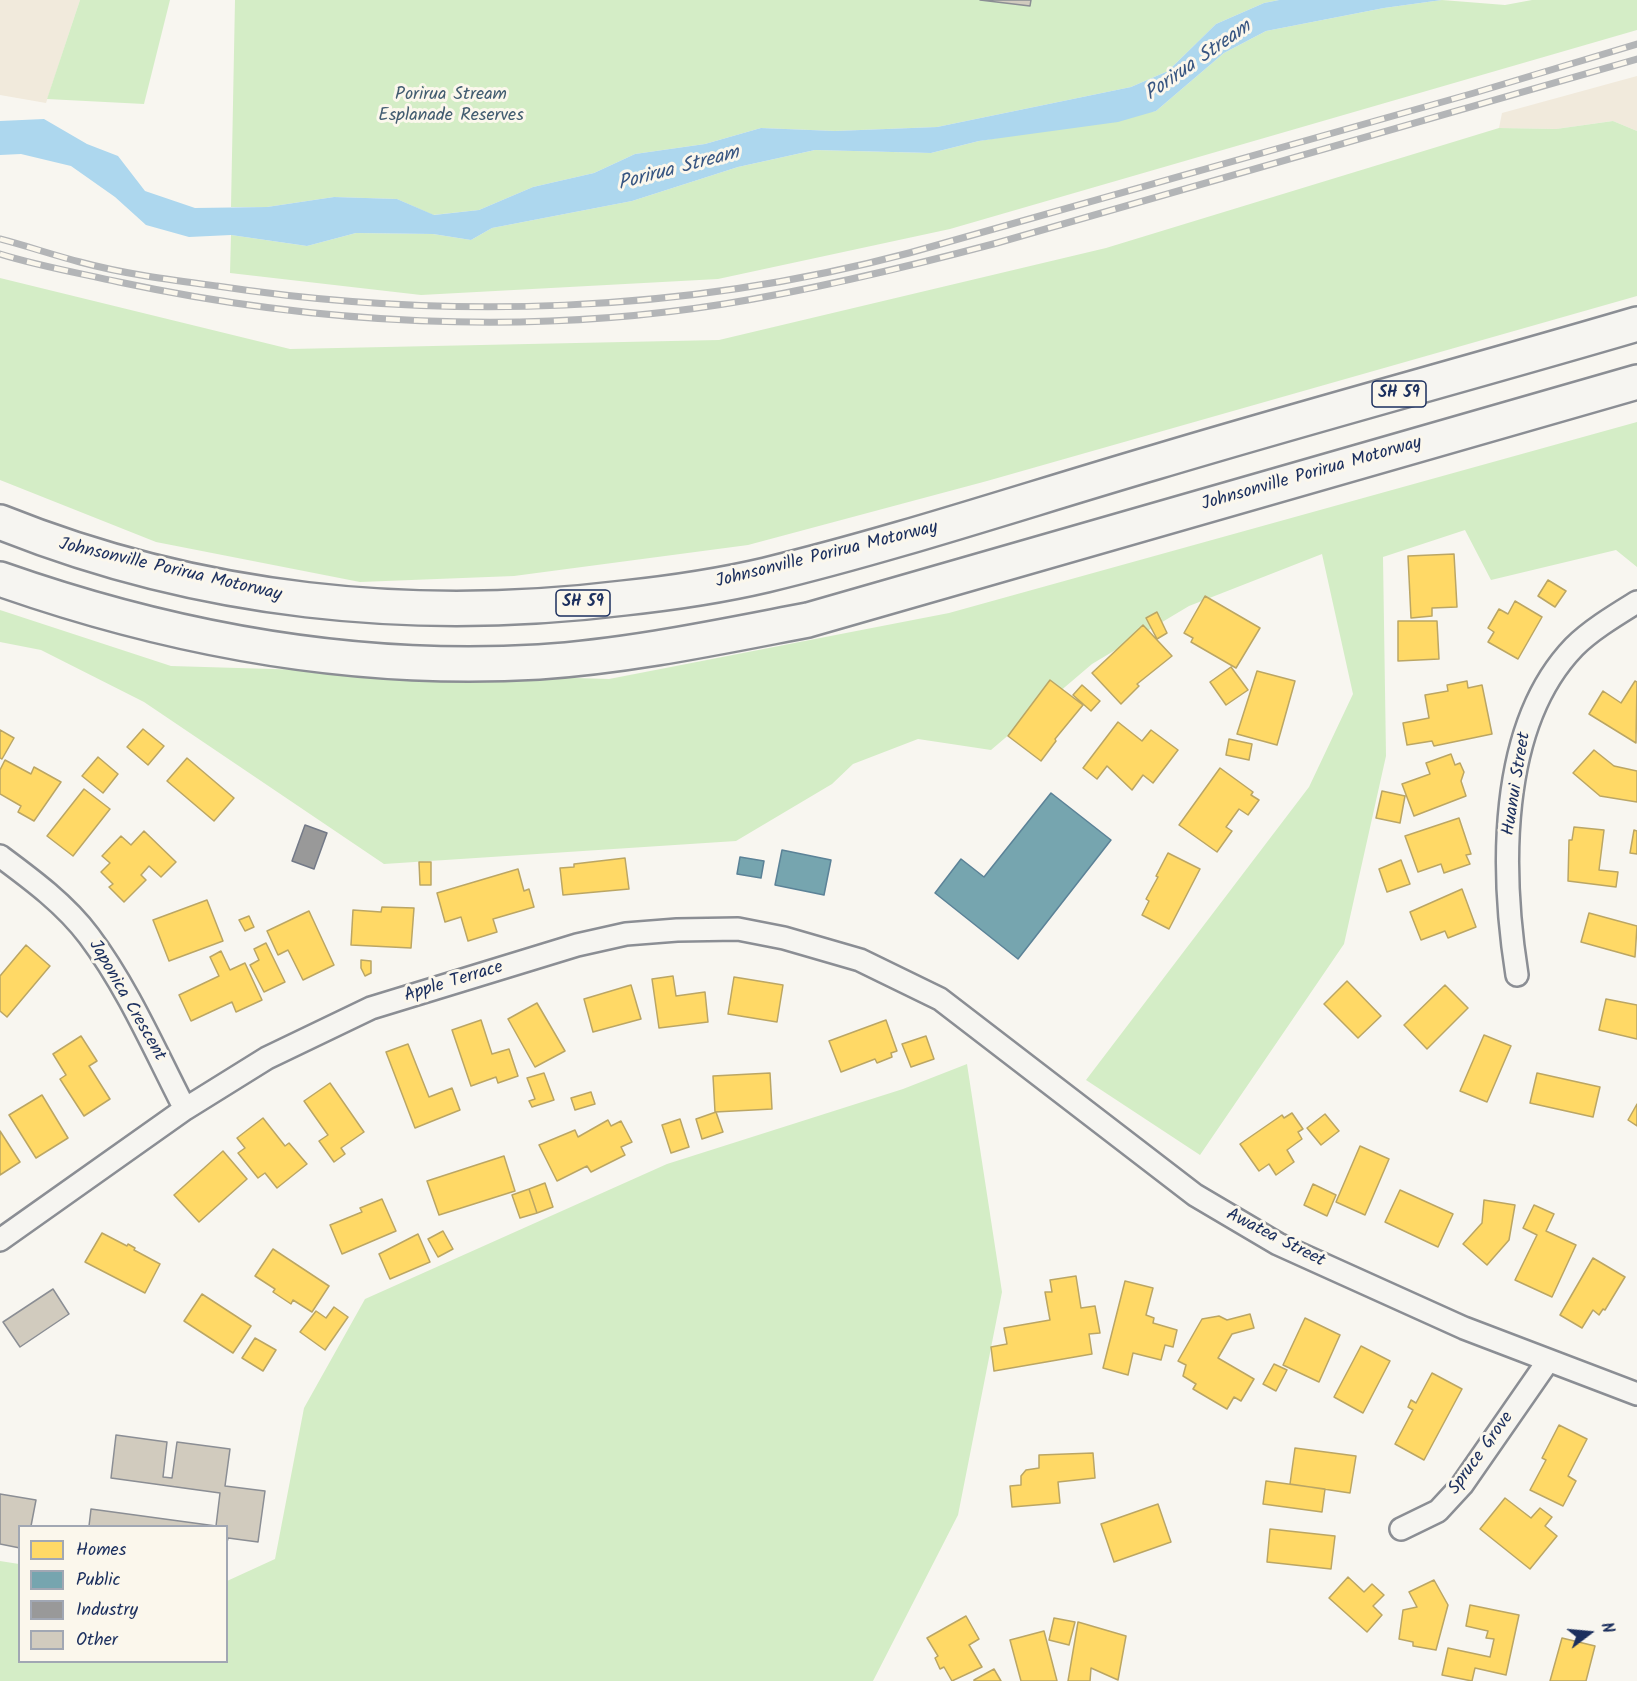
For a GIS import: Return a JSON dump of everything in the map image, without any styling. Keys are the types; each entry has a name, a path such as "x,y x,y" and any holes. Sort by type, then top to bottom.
{"highway":[{"name":"Johnsonville Porirua Motorway","path":"0,522 48,542 152,570 296,601 351,606 480,610 556,606 675,592 763,576 911,536 1160,461 1637,324"},
{"name":"Johnsonville Porirua Motorway","path":"0,579 120,617 264,650 400,664 483,665 542,662 611,654 682,644 808,620 1637,382"}],"street":[{"name":"Huanui Street","path":"1517,975 1507,869 1510,816 1522,735 1546,686 1574,647 1637,602"},
{"name":"Japonica Crescent","path":"0,856 39,885 88,934 118,981 185,1109"},
{"name":"Apple Terrace","path":"0,1240 185,1109 267,1058 371,1008 577,945 626,934 738,929 784,938 860,960 957,1010"},
{"name":"Awatea Street","path":"957,1010 1149,1161 1195,1195 1242,1225 1464,1328 1637,1394"},
{"name":"Spruce Grove","path":"1401,1529 1438,1511 1462,1485 1548,1361"}],"shaded area":[{"path":"0,0 80,0 46,103 0,95"},
{"path":"1637,76 1637,131 1613,121 1556,129 1499,128 1502,113"}],"green space":[{"path":"80,0 170,0 144,104 47,99"},
{"name":"Porirua Stream Esplanade Reserves","path":"235,0 1279,0 1264,3 1216,24 1168,71 1131,87 937,127 835,131 761,128 705,144 635,154 594,173 533,187 479,210 433,215 397,199 334,197 267,207 231,207"},
{"path":"1442,0 1505,5 1532,0 1637,0 1637,30 950,229 718,279 421,295 230,273 231,235 307,246 356,233 433,234 471,240 492,228 632,201 738,167 815,150 931,153 979,141 1156,111 1224,53 1266,31 1384,8"},
{"path":"1613,121 1637,131 1637,296 987,481 748,545 514,576 360,582 156,542 0,480 0,278 290,349 719,340 1106,248 1499,128 1556,129"},
{"path":"1637,422 1637,567 1616,550 1491,580 1465,530 1383,557 1386,756 1344,944 1200,1155 1086,1080 1309,787 1353,694 1322,554 1189,606 1092,664 991,750 918,739 853,764 832,784 736,841 384,864 144,702 41,650 0,642 0,610 171,666 609,679 949,613"},
{"path":"967,1064 1002,1292 958,1515 873,1681 0,1681 0,1561 18,1564 18,1663 228,1663 228,1581 275,1559 304,1408 365,1299 667,1164 903,1089"}],"water":[{"name":"Porirua Stream","path":"1279,0 1442,0 1384,8 1266,31 1224,53 1156,111 1118,122 979,141 931,153 815,150 738,167 632,201 492,228 471,240 433,234 356,233 307,246 231,235 189,237 146,225 115,197 71,166 21,154 0,155 0,121 44,119 87,144 118,156 145,191 195,208 267,207 334,197 397,199 434,215 479,210 533,187 594,173 635,154 705,144 761,128 835,131 937,127 1131,87 1168,71 1216,24 1264,3"}],"building: Homes":[{"path":"1454,554 1457,607 1432,608 1432,616 1411,618 1408,556"},
{"path":"1548,580 1566,591 1555,607 1538,596"},
{"path":"1205,596 1260,628 1236,668 1191,642 1193,638 1184,633"},
{"path":"1515,601 1542,617 1518,659 1488,642 1494,632 1488,628 1499,609 1508,614"},
{"path":"1157,612 1167,633 1157,639 1146,618"},
{"path":"1398,621 1437,621 1439,659 1398,661"},
{"path":"1143,625 1172,656 1137,684 1139,686 1121,704 1092,673"},
{"path":"1231,667 1248,690 1226,705 1210,682"},
{"path":"1257,671 1295,681 1277,745 1237,734"},
{"path":"1050,680 1083,705 1055,739 1056,741 1041,761 1008,736"},
{"path":"1467,681 1468,688 1482,685 1492,734 1434,746 1432,741 1407,745 1403,723 1429,718 1425,695 1448,691 1447,685"},
{"path":"1635,681 1637,682 1636,743 1589,714 1603,691 1621,703"},
{"path":"1082,685 1100,701 1091,711 1073,695"},
{"path":"1118,722 1142,741 1151,730 1178,750 1153,783 1143,775 1132,790 1107,766 1097,779 1083,768"},
{"path":"143,729 164,746 148,765 127,747"},
{"path":"0,730 14,738 2,759 0,758"},
{"path":"1229,739 1252,744 1249,760 1226,755"},
{"path":"1594,750 1614,766 1637,771 1637,802 1600,796 1573,773"},
{"path":"1451,754 1455,765 1460,763 1464,772 1461,781 1466,796 1414,816 1402,784 1430,774 1426,763"},
{"path":"98,757 118,774 103,793 82,776"},
{"path":"187,758 234,798 214,821 167,781"},
{"path":"5,760 31,774 34,767 61,782 34,821 18,812 21,806 0,794 0,770"},
{"path":"1220,768 1253,792 1251,795 1259,800 1248,815 1239,809 1226,827 1232,831 1217,852 1179,825"},
{"path":"84,789 110,809 73,856 47,836"},
{"path":"1382,791 1405,796 1400,823 1376,818"},
{"path":"1459,818 1471,854 1466,855 1470,864 1444,873 1441,864 1418,872 1405,836"},
{"path":"1574,827 1604,830 1599,870 1618,872 1616,887 1568,881 1569,840 1572,840"},
{"path":"1634,830 1637,831 1637,854 1630,853"},
{"path":"144,831 176,862 161,877 149,866 141,875 146,880 124,902 109,887 113,884 101,872 110,863 102,856 121,836 131,845"},
{"path":"1168,853 1200,869 1169,929 1142,915 1149,901 1146,899"},
{"path":"625,858 629,889 563,895 560,868 574,867 574,864"},
{"path":"1401,860 1410,884 1387,892 1379,869"},
{"path":"419,862 431,862 431,885 420,885"},
{"path":"518,869 524,891 529,889 534,907 493,919 497,932 468,941 461,917 445,922 437,893"},
{"path":"1462,889 1476,927 1448,938 1445,931 1421,940 1410,912"},
{"path":"207,900 223,941 169,961 153,920"},
{"path":"382,907 414,908 411,948 351,945 353,910 381,912"},
{"path":"309,911 334,965 303,980 288,950 278,955 267,931"},
{"path":"1589,913 1637,926 1635,957 1581,942"},
{"path":"249,916 254,927 245,931 239,920"},
{"path":"266,943 285,982 264,992 250,965 259,960 254,949"},
{"path":"26,945 50,966 7,1017 0,1011 0,976"},
{"path":"221,951 230,970 245,963 262,1000 236,1012 232,1002 191,1021 179,995 219,976 210,957"},
{"path":"361,960 371,961 371,973 365,976 361,968"},
{"path":"673,976 676,996 705,992 708,1022 659,1028 652,979"},
{"path":"734,977 783,985 777,1022 728,1014"},
{"path":"1347,981 1381,1016 1358,1038 1324,1004"},
{"path":"631,985 641,1019 593,1032 584,999"},
{"path":"1445,985 1468,1008 1427,1049 1404,1025"},
{"path":"1606,999 1637,1005 1637,1039 1599,1030"},
{"path":"537,1003 565,1051 535,1067 508,1019"},
{"path":"481,1020 492,1054 509,1049 518,1076 498,1083 496,1077 471,1086 452,1030"},
{"path":"886,1020 897,1051 891,1053 892,1057 877,1063 875,1059 841,1072 829,1041"},
{"path":"1484,1035 1511,1046 1487,1102 1460,1091"},
{"path":"81,1036 97,1061 89,1066 110,1099 84,1116 60,1079 66,1075 53,1054"},
{"path":"926,1036 934,1059 911,1067 902,1044"},
{"path":"408,1044 429,1097 452,1088 460,1110 415,1128 386,1052"},
{"path":"544,1073 554,1100 532,1107 529,1101 535,1099 527,1078"},
{"path":"770,1073 772,1109 715,1112 713,1076"},
{"path":"1537,1073 1600,1087 1593,1117 1530,1103"},
{"path":"330,1083 364,1132 341,1148 345,1154 334,1162 319,1141 328,1135 304,1101"},
{"path":"591,1092 595,1104 575,1110 571,1098"},
{"path":"42,1095 68,1138 36,1158 9,1115"},
{"path":"1637,1104 1637,1126 1628,1120"},
{"path":"716,1112 723,1132 702,1139 696,1119"},
{"path":"1292,1113 1303,1129 1298,1132 1302,1139 1287,1150 1294,1162 1276,1175 1269,1164 1259,1171 1240,1144 1282,1115 1284,1118"},
{"path":"1325,1114 1339,1131 1321,1145 1307,1128"},
{"path":"263,1118 285,1146 289,1143 307,1164 277,1188 265,1173 258,1178 238,1153 245,1148 237,1138"},
{"path":"680,1119 689,1147 671,1153 662,1125"},
{"path":"608,1120 611,1126 621,1121 632,1142 621,1147 625,1155 591,1172 587,1166 557,1181 539,1145 575,1130 578,1137"},
{"path":"0,1131 20,1162 0,1175"},
{"path":"1360,1146 1389,1159 1365,1215 1336,1202"},
{"path":"223,1151 247,1179 199,1222 174,1195"},
{"path":"504,1156 515,1191 439,1215 427,1181"},
{"path":"545,1183 553,1207 537,1213 529,1189"},
{"path":"1313,1184 1336,1195 1327,1216 1304,1205"},
{"path":"529,1189 537,1213 520,1218 512,1195"},
{"path":"1400,1190 1453,1214 1438,1247 1385,1222"},
{"path":"382,1199 396,1231 342,1254 330,1225 362,1212 360,1208"},
{"path":"1484,1200 1515,1205 1509,1240 1487,1265 1463,1244 1482,1223"},
{"path":"1534,1205 1554,1214 1546,1231 1576,1245 1552,1297 1515,1280 1537,1235 1523,1228"},
{"path":"443,1231 453,1249 438,1257 428,1239"},
{"path":"102,1233 127,1246 128,1244 135,1248 134,1250 160,1264 145,1293 85,1262"},
{"path":"418,1234 430,1262 390,1279 379,1254"},
{"path":"273,1249 329,1286 312,1312 293,1300 291,1304 273,1292 275,1289 255,1276"},
{"path":"1593,1258 1625,1277 1605,1310 1603,1309 1599,1315 1593,1310 1582,1328 1560,1315"},
{"path":"1076,1276 1081,1308 1095,1306 1100,1333 1089,1334 1092,1354 994,1371 991,1347 1007,1344 1004,1328 1050,1320 1045,1292 1052,1292 1050,1280"},
{"path":"1125,1281 1153,1288 1146,1315 1154,1318 1153,1323 1177,1330 1173,1347 1165,1345 1161,1360 1133,1353 1128,1375 1103,1368"},
{"path":"202,1294 251,1326 233,1353 184,1321"},
{"path":"334,1307 348,1317 325,1350 300,1332 316,1311 326,1318"},
{"path":"1250,1314 1254,1328 1232,1334 1218,1358 1254,1379 1241,1401 1234,1397 1227,1409 1193,1389 1196,1384 1183,1376 1186,1365 1178,1361 1202,1319 1219,1316 1227,1320"},
{"path":"1305,1318 1340,1335 1319,1382 1283,1365"},
{"path":"255,1338 276,1350 263,1371 242,1358"},
{"path":"1361,1346 1390,1361 1363,1413 1334,1397"},
{"path":"1274,1364 1287,1370 1276,1391 1263,1384"},
{"path":"1432,1373 1462,1389 1424,1460 1395,1444 1413,1410 1408,1407 1411,1400 1416,1403"},
{"path":"1559,1425 1587,1439 1568,1476 1576,1481 1563,1506 1530,1490 1546,1460 1542,1458"},
{"path":"1295,1448 1356,1456 1350,1493 1290,1484"},
{"path":"1093,1453 1095,1478 1058,1482 1060,1503 1012,1507 1010,1486 1021,1485 1021,1476 1026,1470 1039,1468 1039,1455"},
{"path":"1266,1481 1325,1489 1322,1512 1263,1504"},
{"path":"1505,1498 1531,1518 1540,1508 1552,1517 1545,1526 1557,1536 1530,1569 1480,1529"},
{"path":"1158,1504 1171,1542 1114,1562 1101,1524"},
{"path":"1270,1529 1335,1536 1331,1569 1267,1562"},
{"path":"1348,1577 1364,1592 1372,1584 1384,1595 1373,1606 1382,1615 1367,1632 1329,1598"},
{"path":"1434,1580 1448,1605 1436,1650 1413,1646 1413,1642 1399,1639 1403,1610 1417,1607 1409,1592"},
{"path":"1470,1605 1519,1615 1506,1675 1475,1668 1472,1681 1442,1675 1448,1648 1490,1657 1494,1639 1486,1638 1488,1631 1466,1626"},
{"path":"966,1616 979,1639 969,1645 982,1667 952,1681 944,1667 940,1669 935,1658 938,1656 927,1638"},
{"path":"1054,1618 1075,1622 1069,1645 1049,1640"},
{"path":"1078,1622 1126,1636 1118,1680 1091,1668 1090,1681 1068,1681"},
{"path":"1044,1631 1057,1681 1021,1681 1010,1640"},
{"path":"1562,1638 1595,1646 1586,1681 1550,1681"},
{"path":"994,1669 1001,1681 974,1681 974,1680"}],"building: Public":[{"path":"1051,793 1111,840 1018,959 935,893 961,859 984,877"},
{"path":"782,850 831,860 824,895 775,885"},
{"path":"740,857 764,861 761,878 737,874"}],"building: Industry":[{"path":"305,825 327,833 314,869 292,861"}],"building: Other":[{"path":"980,0 1031,0 1030,6"},
{"path":"53,1289 69,1314 20,1347 3,1322"},
{"path":"116,1435 167,1442 163,1477 172,1478 177,1442 230,1449 225,1486 265,1491 258,1542 228,1538 228,1525 216,1525 220,1493 111,1478"},
{"path":"0,1494 36,1500 31,1525 18,1525 18,1548 0,1544"},
{"path":"91,1509 209,1525 89,1525"}],"railway":[{"path":"0,239 80,262 131,273 304,297 391,304 478,307 565,305 652,299 738,288 824,273 909,253 1474,93 1637,44"},
{"path":"0,254 59,269 193,296 268,308 344,316 420,321 497,322 573,320 649,314 793,292 963,252 1637,59"}]}
